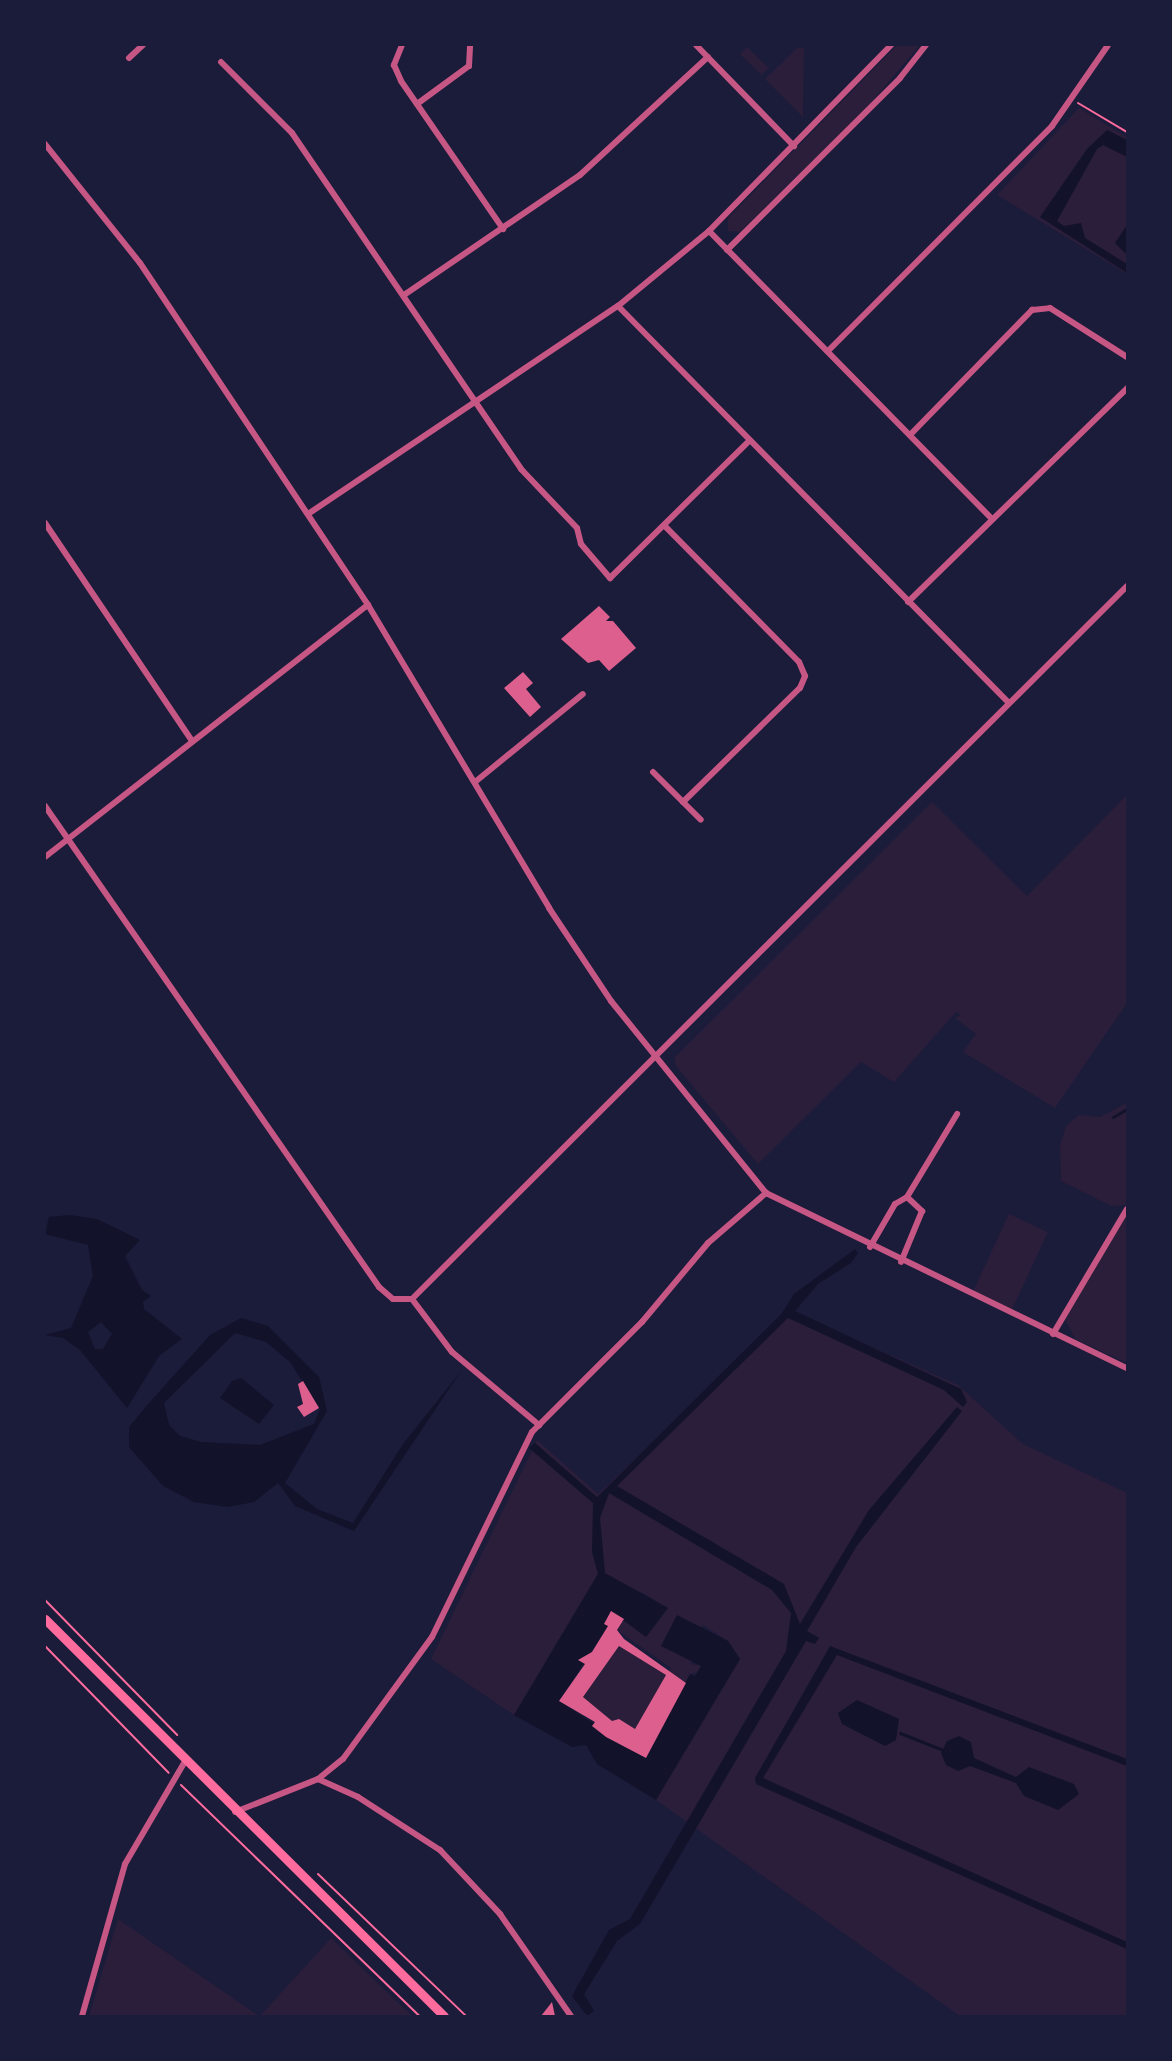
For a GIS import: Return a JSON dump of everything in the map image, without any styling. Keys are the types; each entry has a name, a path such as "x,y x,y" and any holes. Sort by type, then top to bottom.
{"main road":[{"path":"45,1619 184,1763 444,2016"}],"street":[{"path":"129,58 143,45"},
{"path":"402,45 394,65 417,104 503,229"},
{"path":"417,104 469,66 470,45"},
{"path":"696,45 794,146"},
{"path":"308,514 618,306 709,231 891,45"},
{"path":"727,250 900,78 926,45"},
{"path":"829,350 1028,153 1071,99 1108,45"},
{"path":"404,296 503,229 616,145 708,57"},
{"path":"221,62 292,133 521,469 576,528 581,544 610,578 748,442"},
{"path":"45,144 140,263 369,605 549,908 653,1057 766,1193 870,1247 1127,1368"},
{"path":"709,231 829,350 993,519"},
{"path":"618,306 748,442 1009,703"},
{"path":"910,435 1032,310 1050,308 1127,357"},
{"path":"908,602 1127,388"},
{"path":"45,523 192,741"},
{"path":"664,525 800,662 805,676 800,687 683,802"},
{"path":"45,806 379,1287 393,1299 412,1299 1127,586"},
{"path":"45,857 67,836 369,605"},
{"path":"475,782 583,694"},
{"path":"653,771 701,820"},
{"path":"870,1247 895,1204 907,1197 957,1114"},
{"path":"234,1812 318,1779 343,1759 425,1649 538,1425 642,1322 708,1243 766,1193"},
{"path":"901,1262 922,1211 907,1197"},
{"path":"1053,1334 1127,1209"},
{"path":"412,1299 452,1352 538,1425"},
{"path":"82,2016 125,1864 173,1777 184,1763"},
{"path":"318,1779 367,1802 440,1850 500,1914 572,2016"}],"path":[{"path":"1071,99 1127,132"},
{"path":"45,1600 179,1736"},
{"path":"45,1646 173,1777 419,2016"},
{"path":"316,1873 466,2016"}],"shaded area":[{"path":"897,45 920,45 871,103 740,232 728,231 728,218"},
{"path":"747,47 769,68 762,75 740,54"},
{"path":"797,48 804,48 803,117 765,79"},
{"path":"1079,108 1127,137 1127,274 997,195"},
{"path":"1107,130 1127,140 1127,157 1103,145 1097,149 1057,221 1064,226 1081,223 1085,238 1127,264 1127,273 1040,217 1087,149"},
{"path":"1127,225 1127,255 1115,243"},
{"path":"1127,795 1127,1003 1055,1108 963,1052 976,1034 955,1018 961,1015 956,1012 894,1082 861,1062 758,1164 676,1066 674,1058 932,802 1027,896"},
{"path":"1127,1103 1127,1205 1111,1206 1061,1181 1060,1145 1066,1126 1079,1115 1100,1117"},
{"path":"1127,1209 1127,1363 1075,1339 1065,1319"},
{"path":"1009,1214 1048,1232 1011,1312 972,1294"},
{"path":"70,1215 97,1219 140,1240 125,1256 142,1290 151,1296 143,1302 144,1309 182,1339 159,1356 127,1408 80,1350 63,1338 45,1335 71,1328 93,1276 88,1245 45,1234 49,1217","holes":["101,1322 112,1334 103,1349 95,1349 88,1332"]},
{"path":"855,1249 858,1253 851,1263 818,1284 795,1311 961,1389 967,1402 963,1407 944,1390 788,1318 617,1486 784,1584 800,1624 869,1510 957,1407 962,1411 856,1547 807,1631 819,1638 815,1644 806,1641 640,1924 617,1941 584,1994 594,2011 587,2016 572,1996 609,1930 630,1919 786,1651 791,1613 772,1590 609,1493 600,1518 605,1573 668,1608 646,1637 611,1611 604,1623 608,1626 559,1701 646,1757 690,1674 695,1676 701,1666 661,1646 677,1615 728,1641 740,1659 656,1800 597,1764 586,1745 572,1747 514,1715 598,1574 592,1552 593,1503 529,1448 535,1443 597,1497 782,1313 794,1294"},
{"path":"791,1311 958,1385 1023,1444 1127,1493 1127,2016 960,2016 656,1800 740,1659 728,1641 703,1625 691,1664 702,1666 697,1673 690,1674 686,1683 669,1673 671,1668 617,1630 622,1622 667,1608 645,1594 598,1574 514,1715 431,1659 537,1440 598,1494"},
{"path":"241,1318 268,1326 319,1377 327,1411 285,1483 317,1509 353,1523 403,1444 461,1371 354,1531 295,1506 278,1483 254,1502 227,1507 194,1502 163,1486 129,1447 129,1427 210,1335","holes":["235,1333 266,1342 290,1362 320,1409 314,1424 260,1445 201,1442 180,1436 169,1425 164,1403"]},
{"path":"241,1378 274,1405 259,1424 220,1398 232,1381"},
{"path":"619,1646 666,1675 635,1729 612,1721 583,1697"},
{"path":"830,1646 1127,1759 1127,1766 837,1655 763,1778 1127,1942 1127,1949 756,1784 755,1778"},
{"path":"857,1700 899,1719 896,1740 885,1746 842,1724 838,1713"},
{"path":"959,1736 971,1742 974,1758 1016,1777 1029,1767 1074,1784 1079,1794 1058,1810 1024,1796 1016,1783 970,1766 958,1771 946,1765 941,1753 947,1741"},
{"path":"118,1919 259,2016 89,2016"},
{"path":"331,1938 412,2016 260,2016"}],"building":[{"path":"599,606 610,617 606,621 613,621 636,648 609,671 599,660 588,663 561,639"},
{"path":"523,672 533,683 526,689 541,707 530,717 504,688"},
{"path":"303,1381 319,1408 304,1417 297,1407 303,1404 298,1384"},
{"path":"611,1611 624,1619 617,1630 624,1639 686,1683 646,1758 606,1737 592,1726 595,1722 559,1701 585,1664 578,1660 592,1652 608,1626 604,1624","holes":["619,1646 666,1675 635,1729 619,1719 612,1721 583,1697"]},
{"path":"552,2002 555,2016 541,2016"}],"waterway":[{"path":"1113,1117 1127,1109"},
{"path":"900,1733 943,1750"}]}
